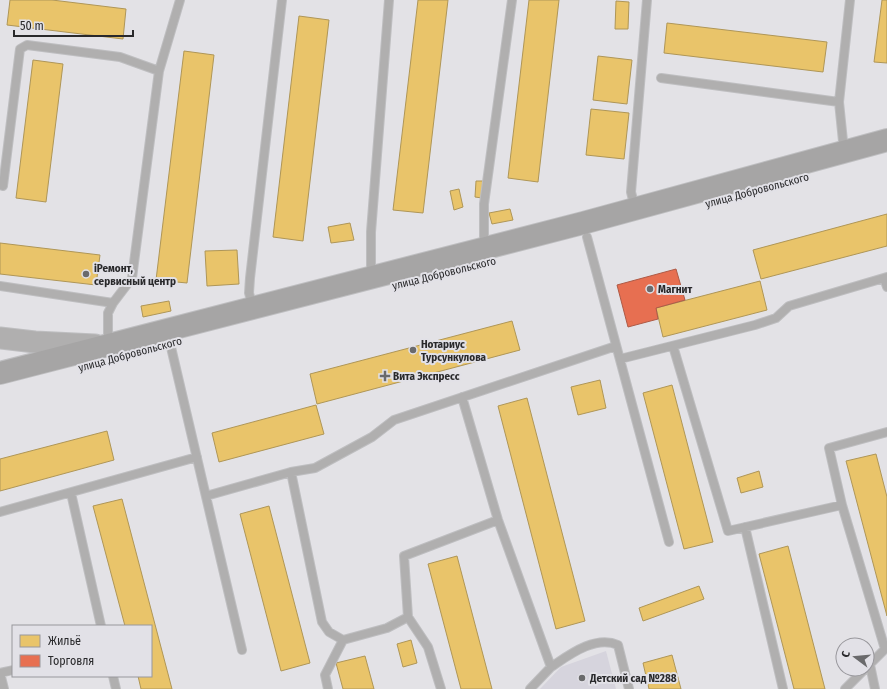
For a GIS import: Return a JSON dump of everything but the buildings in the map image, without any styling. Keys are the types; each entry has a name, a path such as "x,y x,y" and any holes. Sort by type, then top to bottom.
{"main road":[{"name":"улица Добровольского","path":"0,387 168,337 253,307 371,278 635,209 887,140"},
{"name":"улица Добровольского","path":"0,373 108,346 168,337 587,237 887,154"}],"street":[{"name":"улица Добровольского","path":"0,338 34,342 108,346"}],"lane":[{"path":"108,346 108,313 113,303 132,278 159,71 180,0"},
{"path":"253,307 249,293 250,278 282,0"},
{"path":"371,278 371,232 389,0"},
{"path":"484,248 484,204 512,0"},
{"path":"635,209 631,192 647,0"},
{"path":"844,151 839,102 850,0"},
{"path":"0,186 3,186 20,49 27,45 120,57 159,71"},
{"path":"661,78 839,102"},
{"path":"587,237 668,542"},
{"path":"620,359 755,325 776,318 789,306 886,277 887,287"},
{"path":"0,286 113,303"},
{"path":"168,337 242,650"},
{"path":"206,496 291,472 315,468 372,437 394,420 616,346"},
{"path":"673,346 728,530 842,505"},
{"path":"462,397 498,520 551,667"},
{"path":"875,659 886,648 842,505 829,448 887,432"},
{"path":"0,512 197,457"},
{"path":"291,472 322,622 329,632 343,640 387,628 408,617"},
{"path":"71,492 101,625"},
{"path":"441,689 428,647 408,617 404,556 498,520"},
{"path":"745,526 783,689"},
{"path":"328,689 325,675 343,640"},
{"path":"530,689 551,667 569,655 598,642 609,641 618,645 628,689"},
{"path":"4,689 0,673 12,670"},
{"path":"113,677 116,689"},
{"path":"845,689 857,677"},
{"path":"871,677 875,689"}],"shaded area":[{"name":"Детский сад №288","path":"606,651 616,689 540,689 561,667"}],"place":[{"name":"iРемонт, сервисный центр","path":"86,274"},
{"name":"Магнит","path":"650,289"},
{"name":"Нотариус Турсункулова","path":"413,350"},
{"name":"Вита Экспресс","path":"385,376"},
{"name":"Детский сад №288","path":"582,678"}]}
